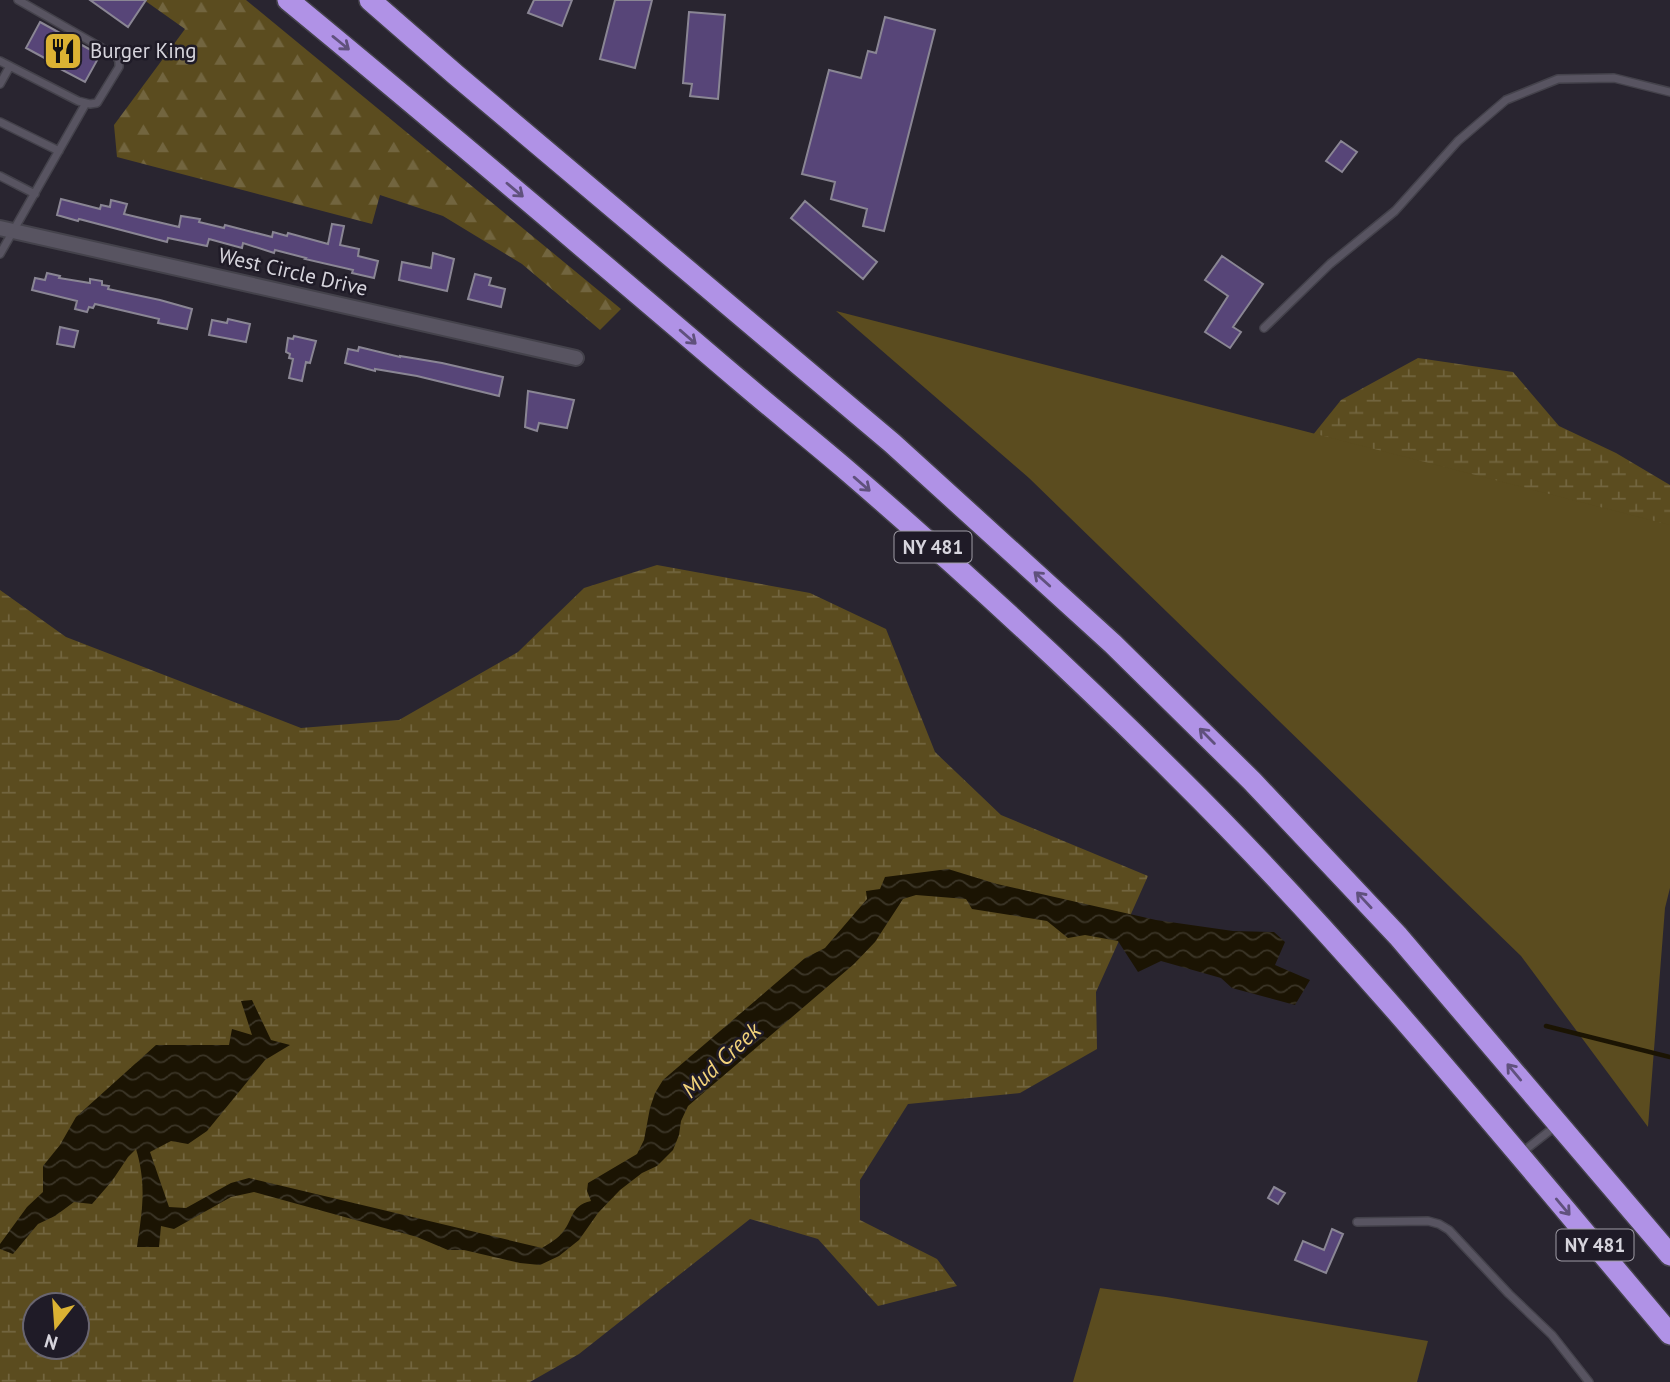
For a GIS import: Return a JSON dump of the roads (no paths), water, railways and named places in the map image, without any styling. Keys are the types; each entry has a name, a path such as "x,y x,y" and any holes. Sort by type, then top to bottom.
{"highway":[{"name":"NY 481","path":"288,0 845,469 1072,672 1181,779 1388,1000 1670,1334"},
{"name":"NY 481","path":"370,0 892,443 1113,644 1252,781 1398,936 1670,1255"}],"street":[{"name":"West Circle Drive","path":"7,230 576,358"}],"lane":[{"path":"0,61 86,103 97,103 118,66 116,56 18,0"},
{"path":"0,84 10,66"},
{"path":"1264,328 1330,264 1395,211 1458,141 1506,100 1558,79 1614,79 1670,92"},
{"path":"0,254 7,230 35,194 86,103"},
{"path":"0,122 59,150"},
{"path":"0,176 35,194"},
{"path":"1519,1155 1558,1124"},
{"path":"1357,1222 1428,1221 1449,1230 1552,1335 1589,1382"}],"water":[{"path":"948,869 997,884 1156,920 1233,931 1274,932 1285,942 1275,965 1310,980 1295,1005 1232,988 1221,978 1161,961 1138,972 1118,941 1085,935 1068,938 1047,921 972,909 966,899 916,895 903,899 875,942 854,964 688,1106 673,1150 657,1166 642,1173 620,1190 598,1213 579,1240 559,1256 540,1265 464,1250 448,1250 417,1237 254,1192 231,1197 174,1229 161,1226 159,1247 137,1247 142,1210 142,1175 136,1149 92,1204 74,1202 38,1224 13,1254 0,1249 0,1244 27,1207 43,1192 43,1166 60,1145 76,1117 156,1045 229,1045 232,1029 252,1035 241,1001 252,1000 271,1040 290,1045 265,1060 207,1131 188,1144 171,1141 150,1152 169,1207 186,1208 231,1183 249,1178 542,1248 561,1234 579,1206 591,1201 587,1191 588,1183 637,1154 644,1140 655,1093 663,1080 805,958 825,948 867,899 866,891 880,889 885,877"}],"waterway":[{"name":"Mud Creek","path":"1546,1026 1670,1057"}],"place":[{"name":"Burger King","path":"63,51"}]}
